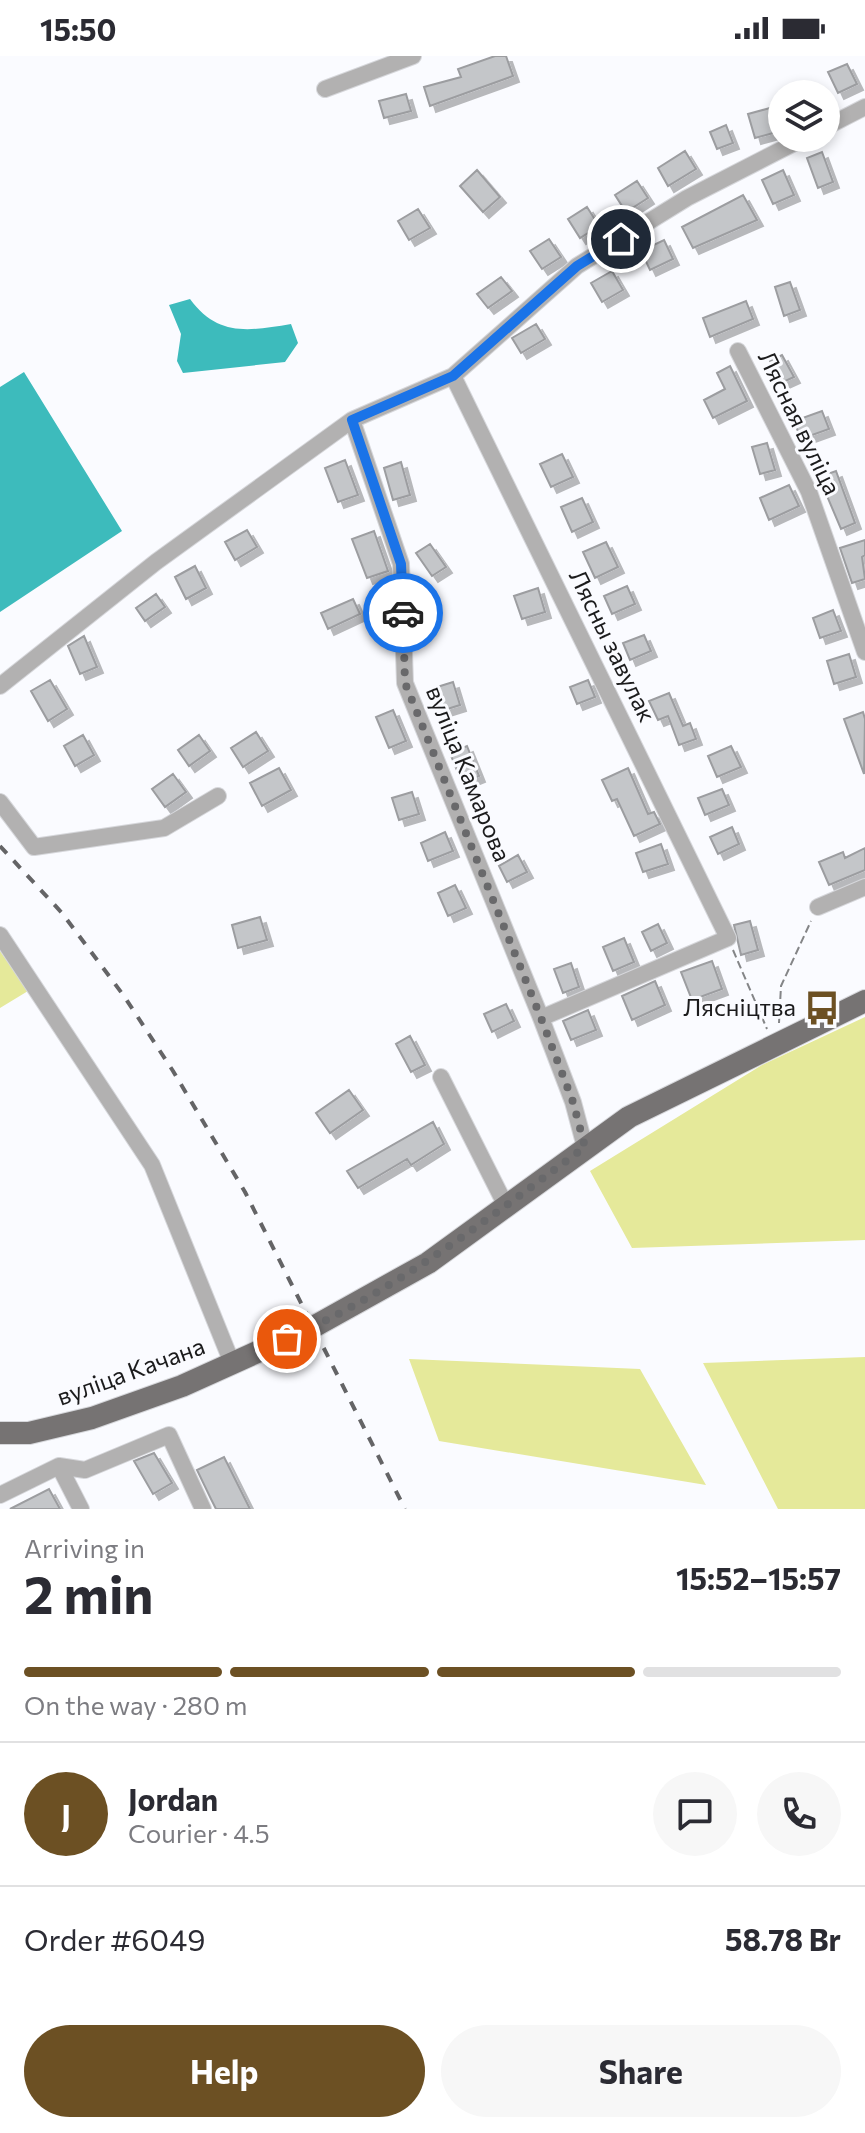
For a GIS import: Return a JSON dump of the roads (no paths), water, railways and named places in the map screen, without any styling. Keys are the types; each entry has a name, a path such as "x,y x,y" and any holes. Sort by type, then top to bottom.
{"main road":[{"name":"вуліца Качана","path":"0,1433 29,1433 92,1418 182,1386 360,1303 428,1263 629,1117 865,1001"}],"street":[{"path":"325,89 413,56"},
{"path":"840,120 865,107"},
{"path":"0,686 156,562 352,420 453,376 577,266 687,198 777,152"},
{"name":"Лясная вуліца","path":"738,351 809,492 865,652"},
{"name":"Лясны завулак","path":"453,376 728,938 541,1018"},
{"name":"вуліца Камарова","path":"352,420 401,564 405,683 541,1018 573,1102 585,1147"},
{"path":"0,802 34,847 164,828 218,796"},
{"path":"818,907 865,887"},
{"path":"0,935 152,1165 232,1363"},
{"path":"441,1077 506,1206"},
{"path":"0,1495 59,1466 85,1470 169,1435 203,1509"},
{"path":"59,1466 81,1509"}],"water":[{"path":"190,299 212,320 235,328 291,324 298,343 285,362 183,373 177,361 181,334 169,305"},
{"path":"24,372 122,531 0,612 0,387"}],"railway":[{"path":"0,846 62,913 124,996 173,1071 245,1192 405,1509"}],"place":[{"name":"Лясніцтва","path":"822,1008"}]}
